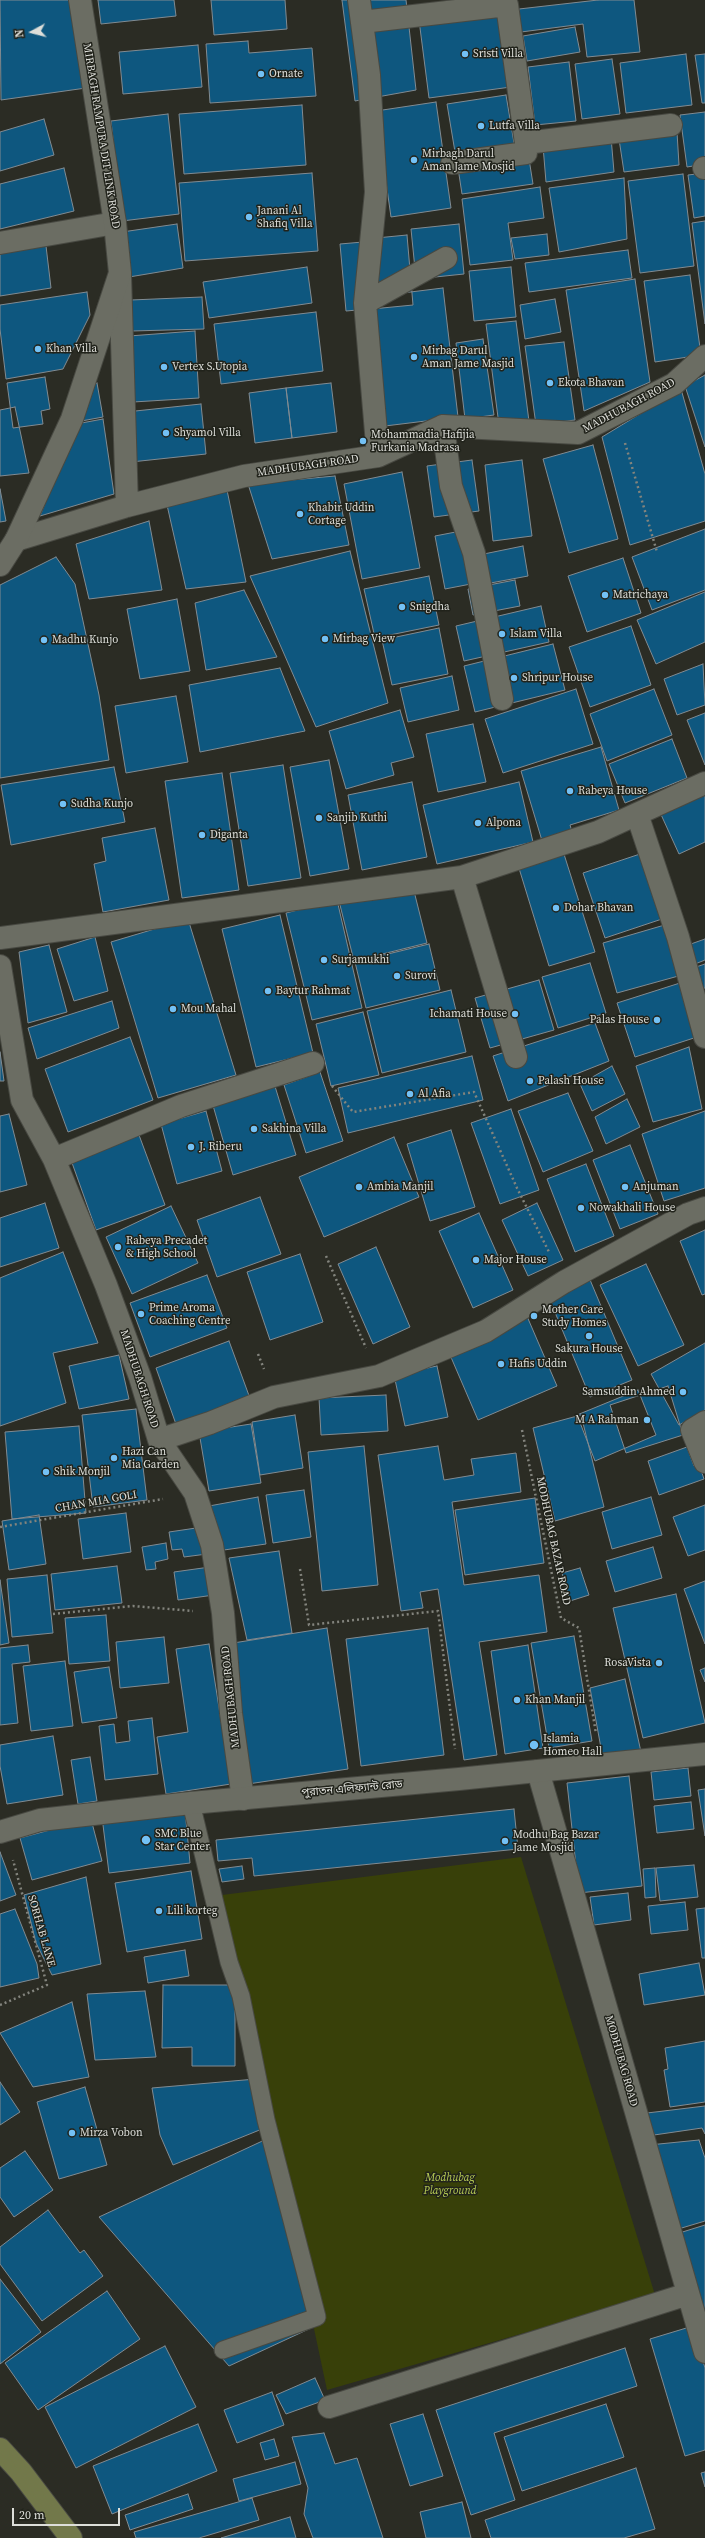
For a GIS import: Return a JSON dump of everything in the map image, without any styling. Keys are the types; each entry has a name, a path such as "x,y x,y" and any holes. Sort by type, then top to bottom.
{"main road":[{"path":"0,2449 21,2472 71,2538"}],"street":[{"name":"MIRBAGH RAMPURA DIT LINK ROAD","path":"80,0 115,223 120,273 127,506"},
{"path":"359,0 369,75 376,192 364,303 378,456"},
{"path":"362,22 507,5 526,143 526,153 452,163"},
{"path":"526,143 671,124"},
{"path":"0,244 115,223"},
{"path":"364,303 446,258"},
{"name":"MIRBAGH RAMPURA DIT LINK ROAD","path":"16,540 72,419 120,273"},
{"name":"MADHUBAGH ROAD","path":"16,540 127,506 244,476 378,456 443,426 578,433 674,384 705,356"},
{"path":"443,426 451,486 474,553 502,699"},
{"path":"0,565 16,540"},
{"path":"0,938 462,877 598,832 705,783"},
{"path":"637,814 678,937 705,1037"},
{"path":"462,877 516,1057"},
{"name":"MADHUBAGH ROAD","path":"0,966 22,1100 54,1159 106,1285 140,1377 159,1440 194,1493 212,1545 223,1613 231,1713 243,1799"},
{"path":"54,1159 181,1106 313,1064"},
{"path":"159,1440 210,1423 274,1397 379,1376 486,1332 564,1282 688,1214 705,1208"},
{"path":"705,1422 692,1430 705,1462"},
{"name":"পুরাতন এলিফ্যান্ট রোড","path":"2,1831 40,1820 191,1803 459,1779 705,1754"},
{"name":"MODHUBAG ROAD","path":"538,1771 705,2352"},
{"path":"329,2407 688,2294"}],"lane":[{"path":"191,1803 229,1962 241,1996 266,2120 317,2317 223,2350"}],"path":[{"path":"616,414 657,552"},
{"path":"313,1064 353,1112 474,1092 517,1188 564,1282"},
{"path":"326,1256 379,1376"},
{"name":"MODHUBAG BAZAR ROAD","path":"522,1430 561,1618 579,1628 601,1764"},
{"name":"CHAN MIA GOLI","path":"0,1527 194,1493"},
{"path":"300,1568 308,1625 438,1611 459,1779"},
{"path":"53,1614 133,1606 223,1613"},
{"name":"SORHAB LANE","path":"0,2005 47,1985 2,1831"}],"green space":[{"name":"Modhubag Playground","path":"521,1857 655,2295 327,2390 222,1895"}],"building":[{"path":"0,0 73,0 86,88 1,100"},
{"path":"98,0 174,0 176,16 101,24"},
{"path":"211,0 285,0 287,29 214,35"},
{"path":"342,0 406,0 416,90 355,101"},
{"path":"598,0 634,0 640,52 587,57 583,24 521,32 519,9"},
{"name":"Sristi Villa","path":"501,9 511,87 429,98 419,20"},
{"path":"575,27 580,52 527,61 523,36"},
{"name":"Ornate","path":"248,41 249,53 312,48 316,96 210,103 206,44"},
{"path":"198,45 202,87 123,94 119,52"},
{"path":"686,54 692,105 626,113 620,63"},
{"path":"705,54 705,103 702,103 695,55"},
{"path":"612,59 620,114 582,119 575,64"},
{"path":"569,62 576,121 535,125 528,67"},
{"name":"Lutfa Villa","path":"506,95 515,149 456,158 447,104"},
{"name":"Mirbagh Darul Aman Jame Mosjid","path":"436,102 451,208 391,217 376,111"},
{"path":"302,105 306,165 184,174 179,114"},
{"path":"705,112 705,164 687,167 680,115"},
{"path":"168,114 179,214 122,221 111,121"},
{"path":"44,119 54,155 0,171 0,132"},
{"path":"677,132 679,165 624,172 619,139"},
{"path":"611,137 614,172 546,182 543,146"},
{"path":"529,159 533,184 462,194 458,168"},
{"path":"64,168 74,211 0,229 0,184"},
{"name":"Janani Al Shafiq Villa","path":"312,173 318,251 185,261 179,183"},
{"path":"705,173 705,216 694,218 688,175"},
{"path":"683,174 694,266 640,273 628,181"},
{"path":"624,178 627,239 559,252 549,188"},
{"path":"540,187 544,218 508,223 513,260 470,265 462,199"},
{"path":"705,221 705,324 692,223"},
{"path":"177,224 183,268 129,277 122,232"},
{"path":"459,224 464,274 416,279 411,229"},
{"path":"547,234 549,255 515,259 511,238"},
{"path":"407,235 413,305 372,309 366,239"},
{"path":"363,242 369,309 346,311 340,244"},
{"path":"46,246 51,288 0,296 0,252"},
{"path":"628,250 632,278 529,292 525,263"},
{"path":"307,267 312,303 209,318 203,282"},
{"path":"511,267 516,317 474,321 469,271"},
{"path":"690,275 701,355 655,362 644,281"},
{"path":"635,279 650,382 584,411 566,290"},
{"name":"Mirbag Darul Aman Jame Masjid","path":"443,288 458,417 385,426 370,297"},
{"name":"Khan Villa","path":"87,292 90,315 63,369 6,379 0,329 0,305"},
{"path":"202,297 204,329 132,331 131,300"},
{"path":"555,299 561,332 525,339 520,305"},
{"path":"316,312 323,371 221,384 214,324"},
{"path":"516,321 530,429 500,433 486,324"},
{"name":"Vertex S.Utopia","path":"195,331 199,398 133,402 129,336"},
{"path":"483,339 494,415 465,419 456,343"},
{"name":"Ekota Bhavan","path":"564,342 575,420 536,425 525,346"},
{"path":"705,375 705,447 685,386"},
{"path":"45,377 50,409 41,411 43,424 13,428 7,383"},
{"path":"97,383 103,417 76,422 90,387"},
{"path":"331,383 337,432 292,438 286,388"},
{"path":"286,388 292,438 255,443 249,393"},
{"path":"681,389 705,474 705,521 630,545 602,437"},
{"name":"Shyamol Villa","path":"201,404 206,454 131,462 126,412"},
{"path":"15,407 29,473 0,476 0,410"},
{"path":"103,419 114,494 40,516 76,424"},
{"path":"593,445 618,539 569,553 543,459"},
{"path":"472,460 479,511 434,517 427,466"},
{"path":"522,460 532,536 493,541 485,465"},
{"path":"402,472 420,568 362,579 344,484"},
{"name":"Khabir Uddin Cortage","path":"335,476 349,545 272,559 248,484"},
{"path":"0,489 6,521 0,522"},
{"path":"227,490 246,582 186,589 167,505"},
{"path":"149,521 162,590 89,599 76,544"},
{"path":"705,529 705,590 652,610 632,557"},
{"path":"466,530 476,583 445,589 435,536"},
{"path":"523,546 528,576 480,585 474,556"},
{"name":"Mirbag View","path":"350,551 388,703 316,727 250,576"},
{"name":"Madhu Kunjo","path":"56,557 75,584 99,695 109,760 0,778 0,585"},
{"name":"Matrichaya","path":"623,558 641,613 587,632 568,576"},
{"name":"Snigdha","path":"429,576 439,625 375,638 364,589"},
{"path":"515,580 520,606 473,615 468,589"},
{"path":"244,590 277,657 206,670 195,603"},
{"path":"705,592 705,642 656,664 637,620"},
{"path":"177,599 190,671 140,679 127,609"},
{"name":"Islam Villa","path":"541,606 549,642 464,661 456,626"},
{"path":"631,626 651,685 590,707 569,647"},
{"path":"439,628 448,674 392,685 382,640"},
{"name":"Shripur House","path":"553,644 565,690 475,712 464,666"},
{"path":"703,664 705,705 677,715 664,679"},
{"path":"280,668 305,731 200,752 189,685"},
{"path":"452,676 459,710 408,722 400,688"},
{"path":"576,689 593,744 503,773 485,719"},
{"path":"654,689 672,735 607,761 590,714"},
{"path":"176,696 188,762 126,773 115,706"},
{"path":"400,710 414,757 391,763 394,775 346,789 329,731"},
{"path":"705,713 705,765 687,720"},
{"path":"473,724 486,782 438,792 426,734"},
{"path":"672,739 687,778 625,803 609,764"},
{"name":"Rabeya House","path":"601,747 619,810 570,825 573,835 543,844 521,771"},
{"name":"Sanjib Kuthi","path":"329,760 349,869 310,876 290,767"},
{"path":"283,765 301,878 248,886 230,773"},
{"name":"Sudha Kunjo","path":"114,767 125,822 11,845 1,785"},
{"name":"Diganta","path":"222,773 239,890 182,898 165,781"},
{"path":"412,782 427,857 362,870 348,795"},
{"name":"Alpona","path":"519,782 533,842 437,864 423,805"},
{"path":"705,787 705,842 679,854 658,808"},
{"path":"155,828 169,900 103,912 94,864 106,861 102,838"},
{"name":"Dohar Bhavan","path":"563,851 595,952 549,966 518,865"},
{"path":"640,854 662,919 605,938 583,873"},
{"path":"412,883 427,943 354,961 339,901"},
{"name":"Surjamukhi","path":"337,900 362,1008 312,1020 286,913"},
{"name":"Baytur Rahmat","path":"280,915 313,1053 256,1067 222,929"},
{"name":"Mou Mahal","path":"188,919 236,1075 158,1098 111,942"},
{"path":"668,924 682,975 617,993 603,943"},
{"path":"95,937 108,991 74,1001 57,949"},
{"path":"705,939 705,960 695,964 688,945"},
{"name":"Surovi","path":"429,944 440,990 366,1008 355,962"},
{"path":"49,945 67,1012 28,1023 19,952"},
{"path":"590,963 606,1013 558,1028 542,977"},
{"path":"705,964 705,988 697,990 690,969"},
{"name":"Ichamati House","path":"539,980 554,1030 490,1048 475,998"},
{"name":"Palas House","path":"680,983 697,1037 635,1057 617,1003"},
{"path":"451,990 466,1052 382,1073 367,1011"},
{"path":"112,1001 119,1028 37,1059 28,1028"},
{"path":"363,1012 379,1075 331,1086 316,1024"},
{"name":"Palash House","path":"595,1023 609,1061 508,1101 493,1056"},
{"path":"130,1037 153,1100 68,1132 45,1069"},
{"path":"689,1047 702,1109 653,1122 636,1066"},
{"path":"0,1052 4,1081 0,1081"},
{"name":"Al Afia","path":"472,1056 483,1100 348,1133 338,1088"},
{"path":"612,1066 625,1094 592,1111 580,1084"},
{"path":"320,1072 343,1141 306,1153 284,1085"},
{"name":"Sakhina Villa","path":"274,1083 296,1155 233,1175 212,1102"},
{"path":"568,1093 593,1151 543,1172 518,1111"},
{"path":"627,1099 640,1127 606,1144 595,1117"},
{"path":"511,1109 539,1190 500,1204 471,1123"},
{"name":"J. Riberu","path":"206,1111 222,1171 177,1184 161,1124"},
{"path":"705,1111 705,1188 664,1201 642,1134"},
{"path":"9,1114 27,1185 0,1192 0,1116"},
{"path":"451,1130 475,1207 430,1221 407,1144"},
{"path":"139,1135 165,1205 96,1230 71,1160"},
{"name":"Ambia Manjil","path":"394,1137 419,1197 324,1237 299,1177"},
{"name":"Anjuman","path":"630,1145 658,1214 620,1229 593,1160"},
{"name":"Nowakhali House","path":"586,1164 614,1236 575,1252 547,1179"},
{"path":"260,1197 281,1254 217,1277 197,1220"},
{"path":"45,1203 59,1248 0,1267 0,1218"},
{"path":"537,1203 563,1260 528,1276 502,1220"},
{"path":"171,1206 198,1263 132,1294 106,1237"},
{"name":"Major House","path":"479,1213 513,1290 473,1308 439,1231"},
{"path":"705,1230 705,1294 702,1295 680,1241"},
{"path":"376,1247 410,1327 373,1344 338,1264"},
{"path":"63,1252 98,1343 53,1353 66,1403 0,1426 0,1278"},
{"path":"300,1254 323,1322 270,1340 247,1272"},
{"path":"646,1264 684,1345 638,1366 600,1285"},
{"path":"207,1275 227,1328 150,1357 130,1303"},
{"name":"Sakura House","path":"588,1275 632,1380 590,1397 547,1293"},
{"name":"Hafis Uddin","path":"523,1307 557,1386 478,1420 444,1341"},
{"path":"229,1341 251,1401 177,1427 156,1368"},
{"name":"Samsuddin Ahmed","path":"705,1343 705,1410 679,1425 651,1374"},
{"path":"119,1355 129,1399 79,1409 69,1366"},
{"path":"437,1366 448,1417 405,1426 394,1375"},
{"name":"M A Rahman","path":"668,1386 683,1435 626,1453 610,1405"},
{"path":"638,1390 656,1435 595,1461 577,1415"},
{"path":"386,1395 388,1431 321,1435 319,1398"},
{"name":"Hazi Can Mia Garden","path":"136,1409 147,1500 93,1507 82,1415"},
{"path":"295,1415 303,1468 260,1475 252,1422"},
{"path":"581,1415 604,1507 555,1521 533,1428"},
{"path":"251,1424 261,1483 209,1491 199,1432"},
{"name":"Shik Monjil","path":"79,1426 86,1513 12,1519 5,1432"},
{"path":"364,1446 378,1585 322,1591 308,1452"},
{"path":"438,1446 444,1480 474,1475 471,1459 516,1453 521,1492 452,1502 464,1585 539,1575 547,1632 479,1642 497,1755 464,1760 438,1589 420,1592 423,1608 401,1611 378,1455"},
{"path":"687,1447 694,1466 699,1464 704,1479 659,1495 648,1461"},
{"path":"304,1490 311,1537 273,1543 266,1495"},
{"path":"258,1497 266,1544 217,1551 209,1506"},
{"path":"651,1497 662,1535 612,1549 602,1512"},
{"path":"535,1498 544,1563 465,1575 455,1510"},
{"path":"705,1505 705,1550 688,1556 673,1517"},
{"path":"126,1513 131,1552 83,1559 78,1519"},
{"path":"39,1515 46,1564 9,1570 2,1521"},
{"path":"203,1527 207,1554 184,1557 182,1549 172,1550 169,1532"},
{"path":"166,1543 168,1559 155,1562 156,1569 146,1570 142,1547"},
{"path":"653,1547 662,1578 615,1592 606,1561"},
{"path":"279,1551 292,1633 247,1640 229,1558"},
{"path":"117,1566 122,1603 55,1610 51,1574"},
{"path":"210,1567 214,1595 178,1600 174,1572"},
{"path":"580,1568 589,1595 570,1601 562,1573"},
{"path":"47,1575 53,1633 12,1637 7,1579"},
{"path":"0,1580 9,1643 0,1645"},
{"path":"705,1581 705,1644 684,1589"},
{"name":"RosaVista","path":"676,1594 705,1723 643,1738 613,1608"},
{"path":"106,1615 110,1661 69,1664 65,1618"},
{"path":"327,1628 348,1769 248,1784 227,1644"},
{"path":"428,1628 444,1755 361,1766 346,1639"},
{"path":"574,1636 592,1741 549,1748 531,1643"},
{"path":"164,1637 169,1683 120,1688 116,1642"},
{"path":"209,1644 231,1784 166,1794 157,1737 188,1732 176,1649"},
{"path":"28,1645 30,1662 12,1664 18,1723 0,1725 0,1648"},
{"name":"Khan Manjil","path":"528,1645 543,1748 505,1754 491,1651"},
{"path":"65,1661 73,1726 31,1731 23,1666"},
{"path":"109,1667 117,1718 82,1723 74,1672"},
{"path":"705,1668 705,1682 700,1670"},
{"path":"625,1679 641,1752 603,1759 590,1688"},
{"path":"152,1718 158,1774 105,1780 99,1726 114,1724 116,1743 130,1741 128,1721"},
{"path":"53,1736 63,1795 7,1804 0,1766 0,1745"},
{"path":"90,1757 97,1801 78,1804 71,1760"},
{"path":"688,1768 691,1796 654,1800 651,1772"},
{"path":"629,1776 642,1886 579,1893 567,1783"},
{"path":"705,1789 705,1836 698,1790"},
{"path":"691,1802 694,1829 657,1833 654,1806"},
{"path":"514,1809 518,1849 254,1876 252,1858 218,1861 216,1840"},
{"name":"SMC Blue Star Center","path":"185,1810 190,1863 109,1873 102,1817"},
{"path":"91,1819 102,1861 32,1880 20,1838"},
{"path":"0,1852 16,1895 0,1901"},
{"path":"694,1865 698,1897 660,1901 656,1868"},
{"path":"242,1866 244,1879 222,1882 219,1869"},
{"path":"655,1868 656,1897 645,1898 643,1869"},
{"name":"Lili korteg","path":"191,1871 202,1939 127,1952 115,1883"},
{"path":"86,1877 101,1964 52,1975 36,1943 24,1895"},
{"path":"628,1893 631,1920 594,1925 590,1897"},
{"path":"685,1902 688,1930 651,1934 648,1906"},
{"path":"705,1908 705,1958 702,1958 696,1909"},
{"path":"15,1909 37,1964 39,1978 0,1987 0,1914"},
{"path":"185,1950 189,1976 148,1983 144,1957"},
{"path":"699,1963 705,1995 644,2005 639,1974"},
{"path":"163,1985 235,1985 235,2066 192,2066 192,2047 162,2048"},
{"path":"145,1991 156,2057 95,2060 87,1994"},
{"path":"72,2002 89,2077 33,2087 0,2033"},
{"path":"705,2041 705,2102 670,2107 664,2070 668,2069 665,2048"},
{"path":"256,2079 262,2129 173,2165 160,2135 152,2088"},
{"path":"0,2082 20,2112 0,2125"},
{"name":"Mirza Vobon","path":"85,2087 107,2165 59,2179 37,2102"},
{"path":"705,2106 705,2134 702,2128 654,2135 647,2113"},
{"path":"271,2137 311,2328 229,2366 99,2217"},
{"path":"699,2140 705,2158 705,2221 675,2230 649,2145"},
{"path":"25,2151 53,2190 14,2217 0,2197 0,2168"},
{"path":"48,2210 80,2253 84,2250 103,2276 42,2321 0,2264 0,2247"},
{"path":"705,2225 705,2318 676,2234"},
{"path":"0,2279 41,2332 0,2364"},
{"path":"107,2291 140,2339 38,2410 5,2363"},
{"path":"693,2326 705,2368 705,2450 685,2456 650,2339"},
{"path":"165,2346 196,2407 76,2468 45,2407"},
{"path":"625,2348 637,2386 494,2433 515,2500 471,2515 436,2410"},
{"path":"315,2378 325,2400 286,2414 276,2395"},
{"path":"272,2392 284,2425 237,2443 224,2410"},
{"path":"606,2404 624,2457 522,2491 504,2437"},
{"path":"423,2414 443,2476 410,2486 390,2424"},
{"path":"198,2424 217,2471 112,2514 93,2466"},
{"path":"324,2433 335,2464 357,2458 383,2538 313,2538 304,2514 308,2488 292,2437"},
{"path":"274,2439 279,2456 265,2460 260,2443"},
{"path":"295,2462 301,2484 239,2501 233,2479"},
{"path":"636,2468 655,2529 624,2538 491,2538 485,2520"},
{"path":"705,2472 705,2487 701,2473"},
{"path":"188,2494 193,2509 130,2530 125,2515"},
{"path":"252,2498 259,2520 199,2538 136,2538 134,2532"},
{"path":"462,2502 471,2538 426,2538 420,2512"},
{"path":"290,2517 296,2538 221,2538"}],"place":[{"name":"Sristi Villa","path":"465,54"},
{"name":"Ornate","path":"261,74"},
{"name":"Lutfa Villa","path":"481,126"},
{"name":"Mirbagh Darul Aman Jame Mosjid","path":"414,160"},
{"name":"Janani Al Shafiq Villa","path":"249,217"},
{"name":"Khan Villa","path":"38,349"},
{"name":"Mirbag Darul Aman Jame Masjid","path":"414,357"},
{"name":"Vertex S.Utopia","path":"164,367"},
{"name":"Ekota Bhavan","path":"550,383"},
{"name":"Shyamol Villa","path":"166,433"},
{"name":"Mohammadia Hafijia Furkania Madrasa","path":"363,441"},
{"name":"Khabir Uddin Cortage","path":"300,514"},
{"name":"Matrichaya","path":"605,595"},
{"name":"Snigdha","path":"402,607"},
{"name":"Islam Villa","path":"502,634"},
{"name":"Mirbag View","path":"325,639"},
{"name":"Madhu Kunjo","path":"44,640"},
{"name":"Shripur House","path":"514,678"},
{"name":"Rabeya House","path":"570,791"},
{"name":"Sudha Kunjo","path":"63,804"},
{"name":"Sanjib Kuthi","path":"319,818"},
{"name":"Alpona","path":"478,823"},
{"name":"Diganta","path":"202,835"},
{"name":"Dohar Bhavan","path":"556,908"},
{"name":"Surjamukhi","path":"324,960"},
{"name":"Surovi","path":"397,976"},
{"name":"Baytur Rahmat","path":"268,991"},
{"name":"Mou Mahal","path":"173,1009"},
{"name":"Ichamati House","path":"515,1014"},
{"name":"Palas House","path":"657,1020"},
{"name":"Palash House","path":"530,1081"},
{"name":"Al Afia","path":"410,1094"},
{"name":"Sakhina Villa","path":"254,1129"},
{"name":"J. Riberu","path":"191,1147"},
{"name":"Ambia Manjil","path":"359,1187"},
{"name":"Anjuman","path":"625,1187"},
{"name":"Nowakhali House","path":"581,1208"},
{"name":"Rabeya Precadet & High School","path":"118,1247"},
{"name":"Major House","path":"476,1260"},
{"name":"Prime Aroma Coaching Centre","path":"141,1314"},
{"name":"Mother Care Study Homes","path":"534,1316"},
{"name":"Sakura House","path":"589,1336"},
{"name":"Hafis Uddin","path":"501,1364"},
{"name":"Samsuddin Ahmed","path":"683,1392"},
{"name":"M A Rahman","path":"647,1420"},
{"name":"Hazi Can Mia Garden","path":"114,1458"},
{"name":"Shik Monjil","path":"46,1472"},
{"name":"RosaVista","path":"659,1663"},
{"name":"Khan Manjil","path":"517,1700"},
{"name":"Islamia Homeo Hall","path":"534,1745"},
{"name":"SMC Blue Star Center","path":"146,1840"},
{"name":"Modhu Bag Bazar Jame Mosjid","path":"505,1841"},
{"name":"Lili korteg","path":"159,1911"},
{"name":"Mirza Vobon","path":"72,2133"}]}
